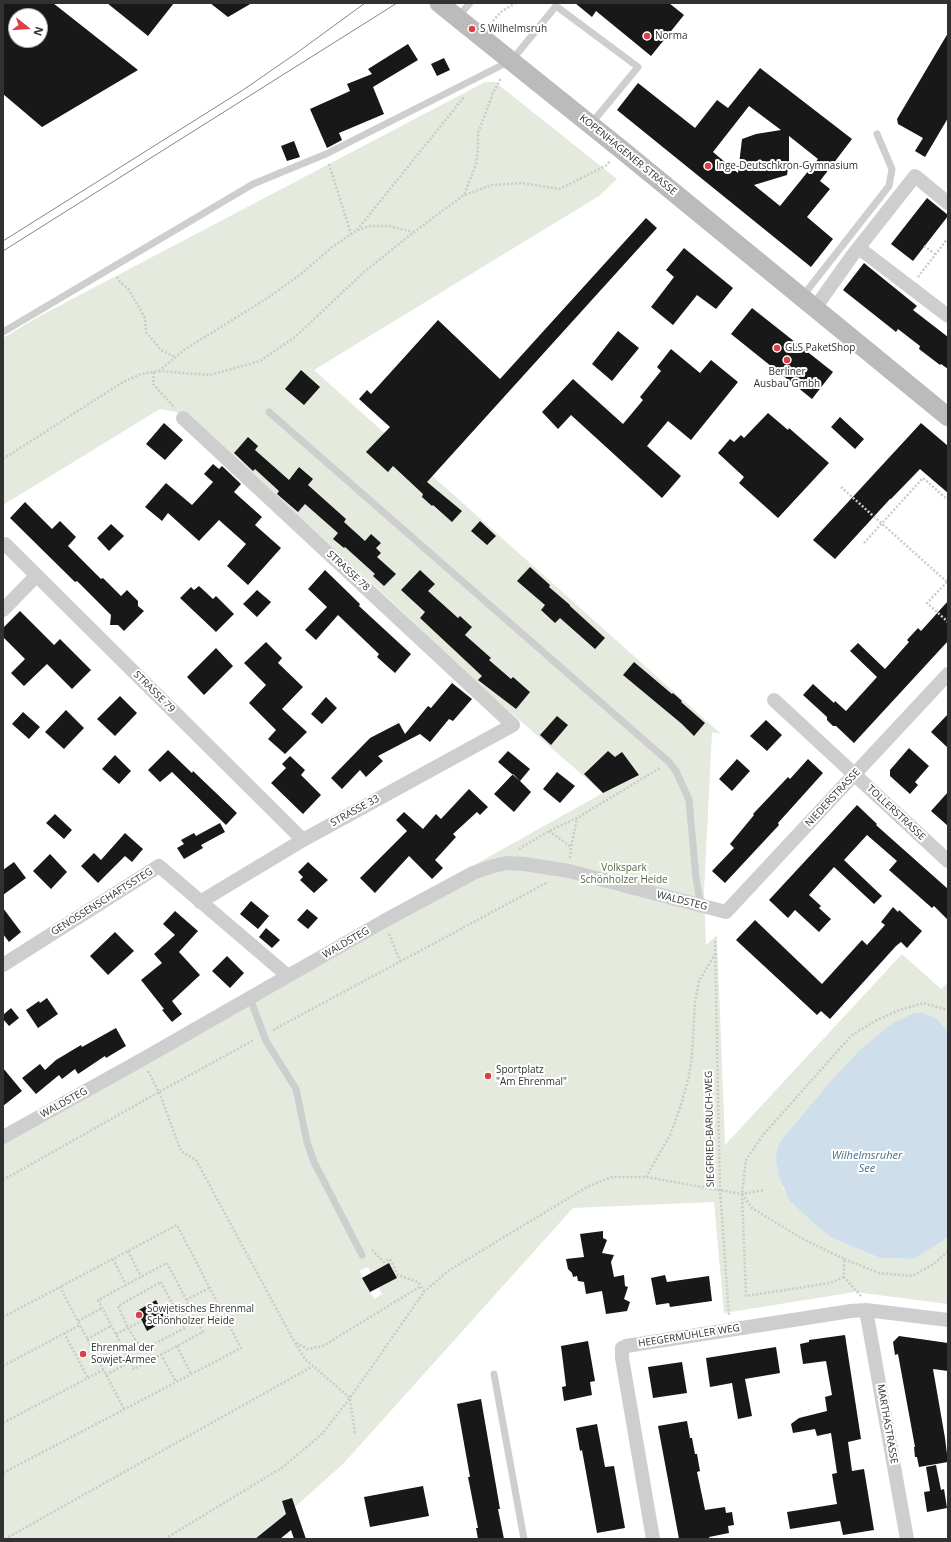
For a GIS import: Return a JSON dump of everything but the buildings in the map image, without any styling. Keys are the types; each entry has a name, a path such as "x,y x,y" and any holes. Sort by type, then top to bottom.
{"main road":[{"name":"KOPENHAGENER STRASSE","path":"440,3 591,124 948,417"}],"street":[{"path":"808,303 859,248 915,176 948,203"},
{"path":"859,248 948,316"},
{"name":"STRASSE 78","path":"183,418 513,725"},
{"name":"STRASSE 79","path":"5,544 303,840"},
{"path":"3,610 36,576"},
{"name":"NIEDERSTRASSE","path":"708,908 726,912 948,674"},
{"name":"TOLLERSTRASSE","path":"774,700 948,861"},
{"name":"STRASSE 33","path":"200,902 303,840 513,725"},
{"name":"WALDSTEG","path":"3,1137 143,1060 384,921 473,873 493,866 507,863 524,864 569,871 708,908"},
{"name":"GENOSSENSCHAFTSSTEG","path":"3,965 158,866 288,976"},
{"name":"HEEGERMÜHLER WEG","path":"653,1539 622,1358 622,1348 626,1346 866,1310 948,1320"},
{"name":"MARTHASTRASSE","path":"866,1310 907,1539"}],"lane":[{"path":"458,18 470,3"},
{"path":"3,332 252,184 326,154 512,60 556,6 638,67 591,124"},
{"path":"808,303 851,234 889,186 892,169 877,134"},
{"path":"269,412 670,762 676,771 689,800 696,878 708,908"},
{"path":"250,998 266,1041 296,1089 307,1142 314,1162 362,1255"},
{"path":"494,1374 524,1539"}],"path":[{"path":"480,36 502,11 516,3"},
{"path":"464,195 476,164 478,133 485,112 493,93 512,60"},
{"path":"158,371 184,350 266,299 301,274 356,230 466,95 478,78"},
{"path":"3,459 123,382 141,374 158,371 210,375 260,361 296,337 364,272 464,195 492,185 521,183 560,189 607,164 622,150"},
{"path":"326,154 351,234"},
{"path":"356,230 369,226 389,226 414,232"},
{"path":"910,287 948,238"},
{"path":"924,246 935,254"},
{"path":"112,267 120,282 130,290 145,318 146,332 161,350 175,357"},
{"path":"154,372 153,384 183,418"},
{"path":"864,543 922,478 948,500"},
{"path":"841,488 948,581 927,603 948,622"},
{"path":"518,850 549,831 577,818 670,762"},
{"path":"3,1180 159,1092 569,871 571,847 577,818"},
{"path":"549,831 571,847"},
{"path":"384,921 400,961"},
{"name":"SIEGFRIED-BARUCH-WEG","path":"715,941 720,1190 729,1316"},
{"path":"646,1177 670,1135 681,1105 689,1076 692,1055 695,1002 699,981 715,954"},
{"path":"844,1277 830,1283 746,1296 742,1194 746,1160 763,1135 852,1035 875,1021 897,1011 923,1003 948,1010"},
{"path":"143,1060 159,1092 181,1150 196,1160 295,1343 305,1359 350,1398 355,1434"},
{"path":"165,1539 283,1467 323,1434 424,1292 448,1271 587,1187 612,1177 646,1177 742,1194 764,1190"},
{"path":"742,1194 752,1208 801,1238 844,1259 879,1273 912,1276 934,1264 948,1251"},
{"path":"3,1317 177,1225 241,1348 3,1473"},
{"path":"362,1255 372,1250 384,1262 390,1259 398,1275 418,1282 424,1292"},
{"path":"128,1251 141,1277"},
{"path":"113,1259 126,1285"},
{"path":"844,1259 844,1277 861,1296"},
{"path":"167,1263 203,1332 134,1368 98,1300 141,1277 167,1263"},
{"path":"162,1282 185,1328 142,1350 128,1328 118,1306 162,1282"},
{"path":"295,1343 308,1349 323,1346 421,1286"},
{"path":"60,1287 124,1409"},
{"path":"186,1300 210,1288"},
{"path":"78,1321 102,1308"},
{"path":"116,1334 142,1321"},
{"path":"3,1366 80,1325"},
{"path":"87,1339 111,1326"},
{"path":"64,1333 88,1378"},
{"path":"98,1359 122,1346"},
{"path":"177,1346 191,1374"},
{"path":"161,1354 176,1382"},
{"path":"106,1375 130,1362"},
{"path":"5,1539 313,1366"},
{"path":"3,1423 104,1370"}],"green space":[{"name":"Volkspark Schönholzer Heide","path":"485,82 495,82 617,179 599,196 314,370 721,734 712,732 704,892 706,945 717,935 725,1145 902,954 941,989 948,982 948,1031 935,1017 924,1013 914,1013 828,1084 782,1139 776,1161 779,1178 784,1190 834,1239 880,1258 914,1259 943,1241 948,1236 948,1304 855,1292 724,1313 714,1202 573,1208 343,1464 297,1505 255,1539 3,1539 3,1144 253,1001 458,874 603,793 470,677 387,597 207,432 191,415 160,409 3,505 3,338 40,316","holes":["389,1263 397,1278 379,1288 382,1294 374,1299 359,1271 368,1267 372,1275"]}],"water":[{"name":"Wilhelmsruher See","path":"914,1013 924,1013 935,1017 948,1031 948,1236 943,1241 914,1259 880,1258 834,1239 818,1227 790,1201 779,1178 776,1161 777,1149 782,1139 828,1084 860,1050 890,1025"}],"tram line":[{"path":"3,241 243,90 365,3"},
{"path":"3,251 397,3"}],"place":[{"name":"S Wilhelmsruh","path":"472,29"},
{"name":"Norma","path":"647,36"},
{"name":"Inge-Deutschkron-Gymnasium","path":"708,166"},
{"name":"GLS PaketShop","path":"777,348"},
{"name":"Berliner Ausbau Gmbh","path":"787,360"},
{"name":"Sportplatz \"Am Ehrenmal\"","path":"488,1076"},
{"name":"Sowjetisches Ehrenmal Schönholzer Heide","path":"139,1315"},
{"name":"Ehrenmal der Sowjet-Armee","path":"83,1354"}]}
